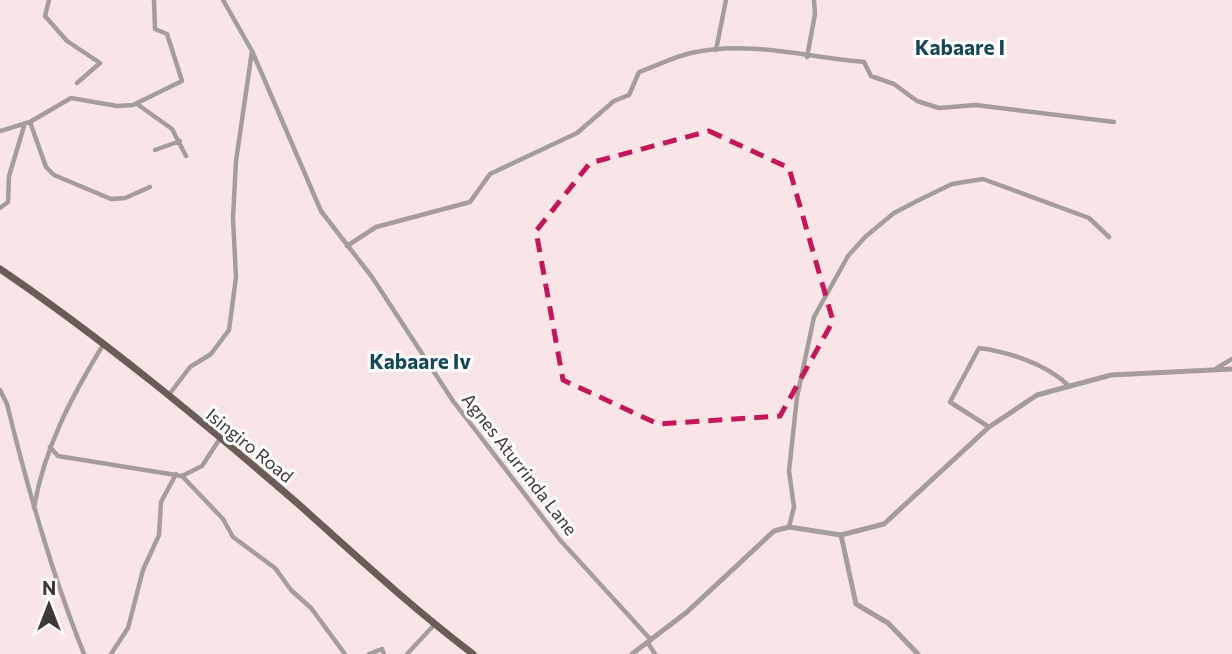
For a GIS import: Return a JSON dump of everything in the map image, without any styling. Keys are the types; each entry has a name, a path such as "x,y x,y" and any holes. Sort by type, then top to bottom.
{"main road":[{"name":"Isingiro Road","path":"0,269 103,345 167,397 293,500 434,625 473,654"}],"street":[{"path":"49,0 45,16 58,32 100,62 77,83"},
{"path":"0,131 28,122 71,98 117,106 137,103 183,78 167,34 155,29 154,0"},
{"name":"Agnes Aturrinda Lane","path":"223,0 251,51 321,211 372,277 453,401 560,541 649,642 655,654"},
{"path":"716,50 726,0"},
{"path":"807,57 815,14 814,0"},
{"path":"347,246 376,227 470,202 490,174 577,133 614,101 629,94 639,72 689,53 779,49 807,57 863,62 871,76 894,84 917,101 939,108 976,106 1114,122"},
{"path":"167,397 190,368 211,354 229,330 236,277 233,218 236,161 251,51"},
{"path":"137,103 172,129 186,156"},
{"path":"28,122 46,167 54,175 111,199 125,198 150,187"},
{"path":"0,208 8,202 9,176 28,122"},
{"path":"155,150 180,141"},
{"path":"789,527 793,507 789,471 797,397 814,317 848,256 865,237 894,213 916,201 952,184 983,179 1088,218 1110,237"},
{"path":"33,512 38,482 50,447 67,408 103,345"},
{"path":"989,427 950,402 979,348 1031,363 1049,371 1068,385"},
{"path":"1216,369 1232,359"},
{"path":"632,654 687,612 774,531 789,527 841,536 884,524 989,427 1037,395 1111,375 1232,369"},
{"path":"0,390 7,404 33,512 57,586 84,654"},
{"path":"0,411 7,404"},
{"path":"182,476 202,466 219,440"},
{"path":"50,447 58,456 182,476 223,519 233,537 275,568 291,590 311,608 345,654"},
{"path":"111,654 128,628 143,570 159,535 161,502 176,474"},
{"path":"841,536 856,604 888,623 918,654"},
{"path":"407,654 434,625"},
{"path":"369,654 382,649 384,654"}],"highlighted area":[{"path":"709,131 789,168 833,321 780,416 658,424 563,380 536,231 590,163"}],"district":[{"name":"Kabaare I","path":"960,46"},
{"name":"Kabaare Iv","path":"420,360"}]}
